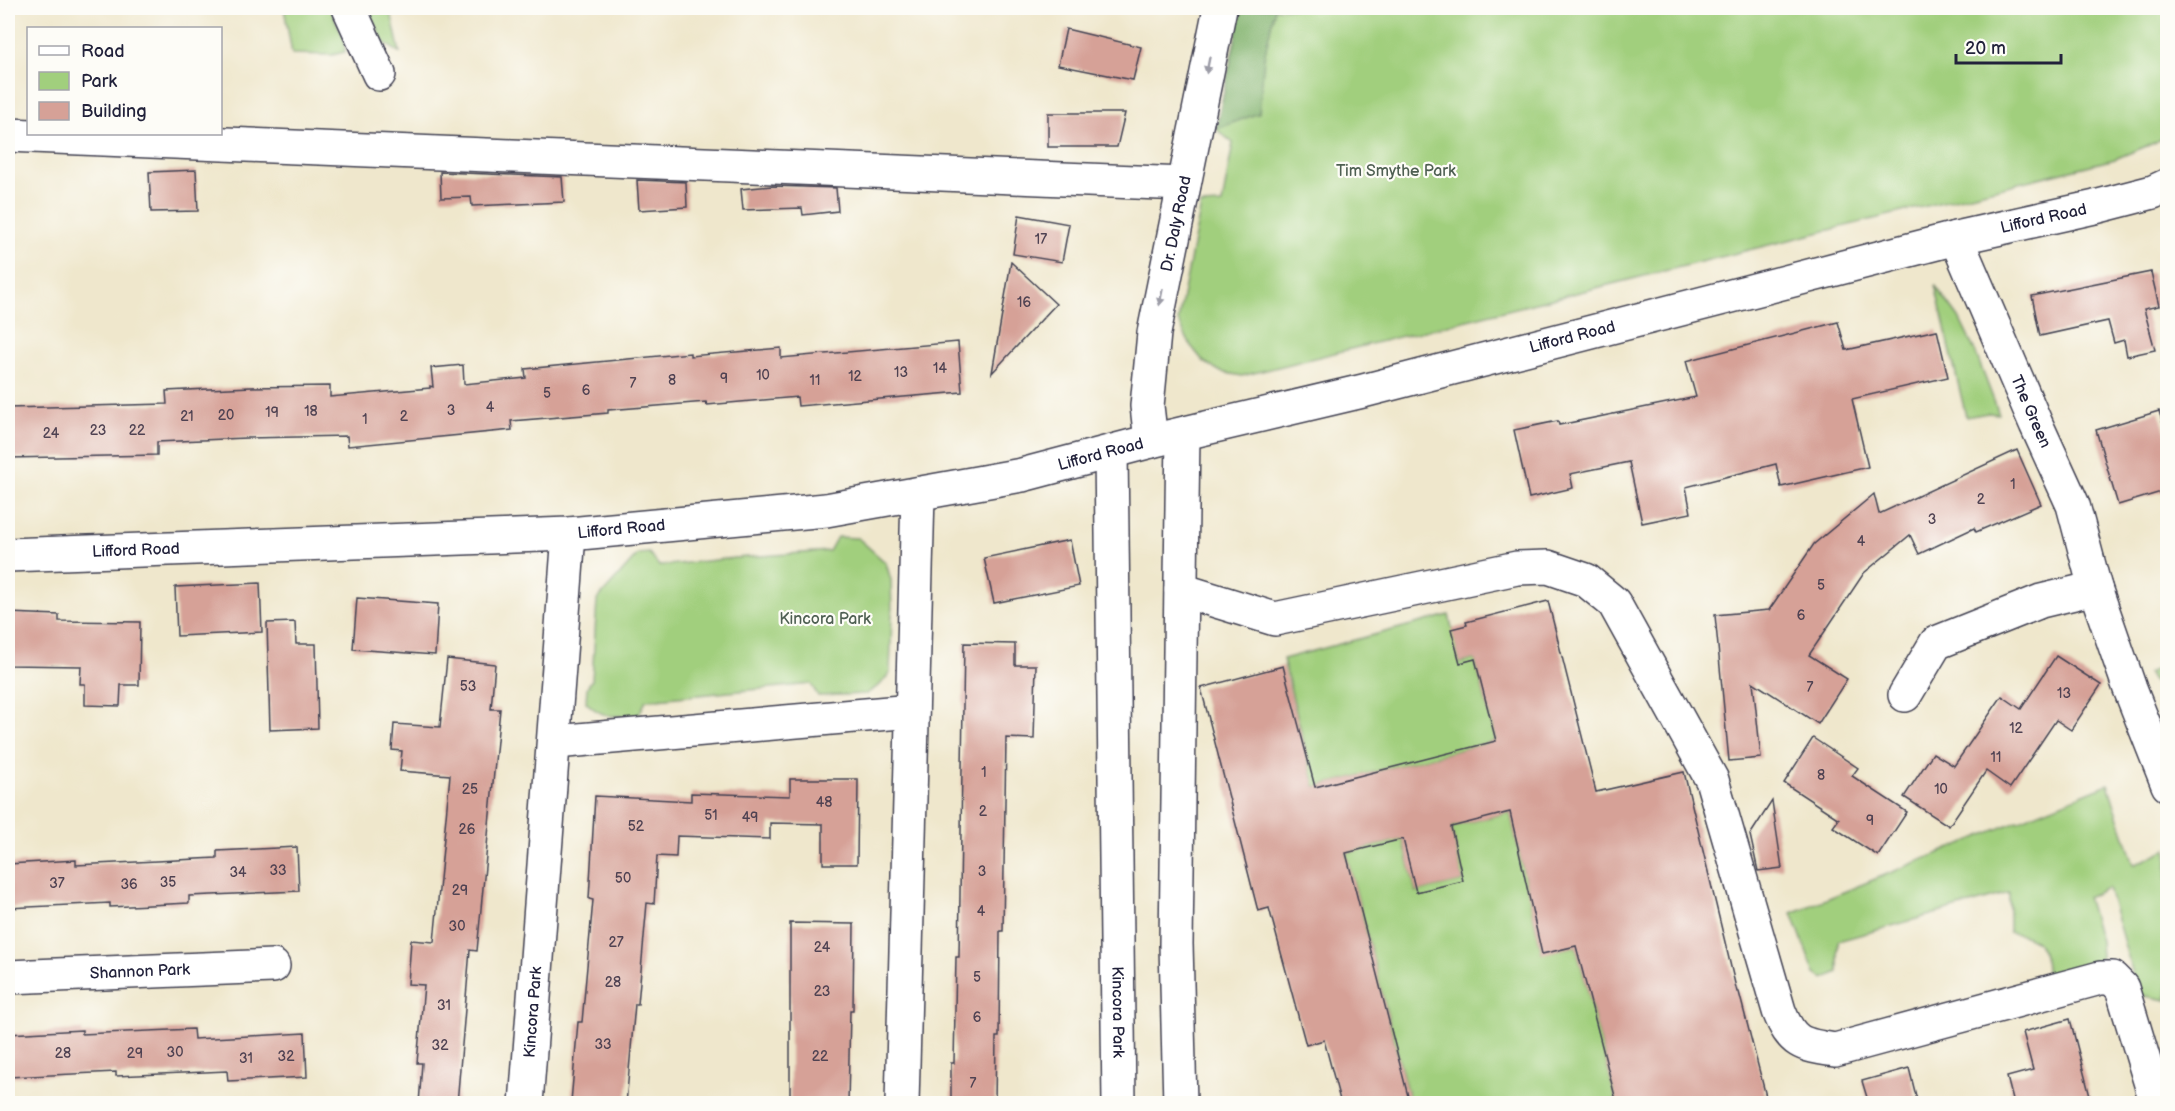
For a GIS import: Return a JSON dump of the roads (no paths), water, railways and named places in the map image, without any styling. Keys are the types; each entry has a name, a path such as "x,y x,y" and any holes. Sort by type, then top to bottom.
{"street":[{"path":"349,8 379,74"},
{"name":"Dr. Daly Road","path":"1151,441 1147,406 1154,333 1220,8"},
{"path":"8,135 1184,184"},
{"name":"Lifford Road","path":"8,555 569,534 826,510 1022,475 1151,441 1374,388 1956,238 2095,207 2153,192 2168,185"},
{"name":"The Green","path":"1956,238 2073,505 2095,588 2130,689 2168,785"},
{"path":"1180,1104 1176,944 1183,434"},
{"name":"Kincora Park","path":"1111,452 1119,1104"},
{"path":"902,1104 918,494"},
{"name":"Kincora Park","path":"526,1104 569,534"},
{"path":"1181,590 1275,619 1517,568 1548,567 1586,580 1614,603 1712,780 1786,1029 1804,1045 1835,1050 2100,978 2112,978 2122,988 2157,1104"},
{"path":"1905,695 1936,643 2041,601 2095,588"},
{"path":"555,742 912,711"},
{"name":"Shannon Park","path":"8,977 273,966"}],"park label":[{"name":"Tim Smythe Park","path":"1396,171"}]}
